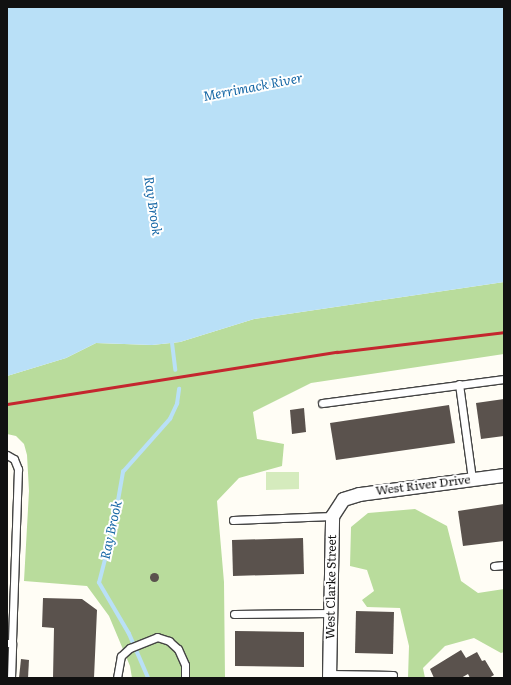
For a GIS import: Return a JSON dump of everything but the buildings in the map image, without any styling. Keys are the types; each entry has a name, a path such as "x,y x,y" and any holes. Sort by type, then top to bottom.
{"street":[{"name":"West River Drive","path":"332,516 343,499 359,494 504,475"},
{"name":"West Clarke Street","path":"329,676 332,516"}],"lane":[{"path":"322,403 504,378"},
{"path":"459,384 472,479"},
{"path":"7,455 14,459 18,469 10,643 11,678"},
{"path":"233,520 332,516"},
{"path":"494,566 504,565"},
{"path":"234,614 330,613"},
{"path":"117,678 121,656 130,648 147,639 157,637 169,641 178,649 185,665 185,678"},
{"path":"329,676 393,675"}],"green space":[{"path":"504,282 504,354 311,383 253,412 257,439 284,444 282,466 239,478 217,501 224,582 225,678 132,678 130,666 109,616 87,586 24,581 29,491 27,455 24,444 16,436 7,434 7,376 66,358 96,343 152,345 180,342 254,319"},
{"path":"266,472 299,472 299,489 266,490"},
{"path":"415,509 447,526 461,581 478,593 504,589 504,652 501,653 474,638 445,646 423,668 425,678 408,678 409,646 400,608 367,607 362,600 374,591 367,570 350,566 351,527 368,513"}],"water":[{"name":"Merrimack River","path":"7,7 504,7 504,282 254,319 180,342 152,345 96,343 66,358 7,376"}],"waterway":[{"name":"Ray Brook","path":"172,339 176,370"},
{"name":"Ray Brook","path":"148,678 129,634 99,583 113,529 123,472 170,419 177,404 179,389"}],"railway":[{"path":"7,404 337,352 504,332"}]}
